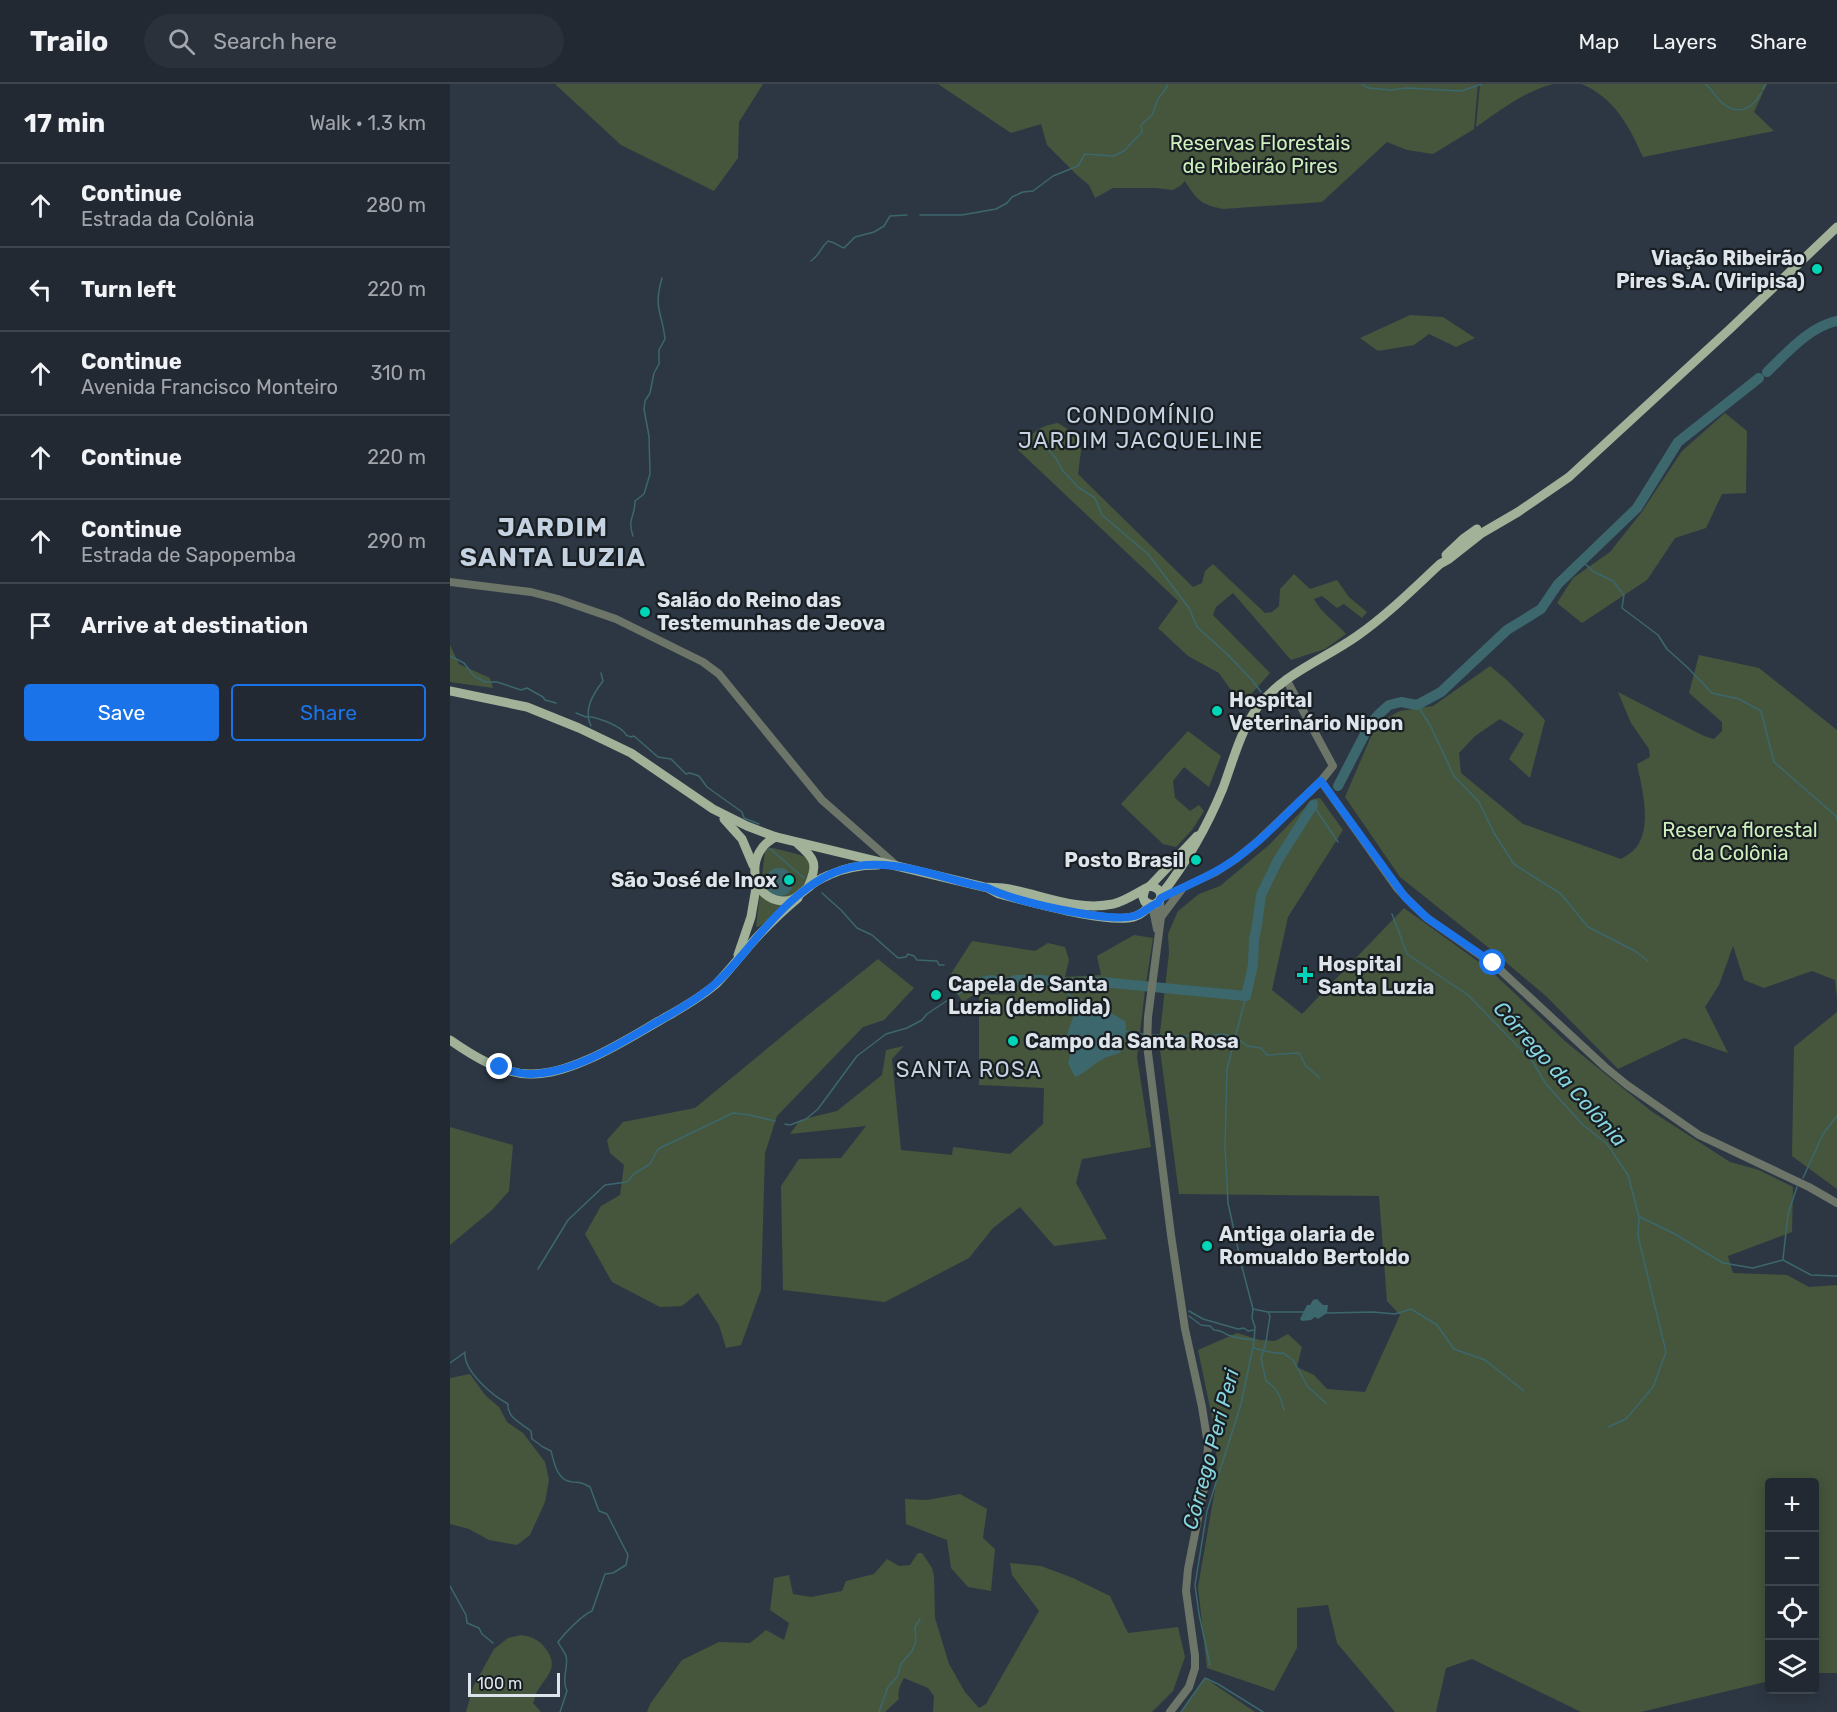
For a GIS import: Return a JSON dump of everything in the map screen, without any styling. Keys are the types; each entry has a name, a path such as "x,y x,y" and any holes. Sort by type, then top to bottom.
{"main road":[{"path":"450,691 527,707 589,732 631,753 713,809 776,837 1093,916 1124,918 1136,916 1157,901 1185,864 1223,787 1244,730 1259,706 1286,679 1363,632 1440,564 1445,555 1473,531 1515,507 1535,499 1569,477 1837,227"},
{"path":"713,809 737,831 742,839 754,865 757,882 747,932 732,968"},
{"path":"1157,901 1144,900 1143,894 1203,830"},
{"path":"754,865 759,850 769,840 776,837"},
{"path":"450,1040 473,1055 510,1071 531,1074 560,1069 592,1058 673,1013 706,992 732,968 767,926 808,887 815,866 808,853 796,843"},
{"path":"808,887 842,870 865,865 895,866"},
{"path":"757,882 762,890 775,899 791,901 798,898"},
{"path":"988,888 1001,887 1090,906 1122,901 1148,887 1159,889 1157,901"}],"street":[{"path":"450,582 531,592 558,599 616,620 703,662 719,674 822,800 895,866"},
{"path":"1157,901 1228,865 1242,855 1321,781 1333,766 1286,679"},
{"path":"1321,781 1397,888 1413,905 1427,918 1497,967 1627,1085 1699,1135 1809,1186 1837,1203"},
{"path":"864,858 870,851 870,842"},
{"path":"1161,917 1185,886"},
{"path":"1157,901 1161,917 1147,1034 1171,1235 1185,1329 1205,1419 1208,1445 1206,1478 1188,1569 1186,1591 1195,1668 1189,1687 1170,1712"},
{"path":"1157,901 1158,934"}],"green space":[{"path":"555,84 763,84 739,122 738,158 714,191 621,145"},
{"name":"Reservas Florestais de Ribeirão Pires","path":"938,84 1478,84 1474,129 1433,154 1407,150 1387,142 1322,202 1223,209 1200,200 1185,181 1173,190 1113,188 1095,198 1089,185 1047,145 1041,124 1011,133"},
{"path":"1480,84 1553,84 1522,97 1476,127"},
{"path":"1581,84 1767,84 1754,112 1774,131 1643,157 1619,114 1603,97"},
{"path":"1410,315 1443,317 1475,338 1456,347 1429,334 1414,345 1378,351 1360,338"},
{"path":"1725,413 1747,431 1746,493 1722,494 1706,528 1675,538 1647,580 1582,623 1557,603 1573,578 1610,552 1641,513 1682,451"},
{"path":"1058,423 1077,435 1081,451 1078,474 1193,587 1202,583 1205,571 1213,564 1265,613 1272,612 1279,606 1280,589 1294,574 1310,589 1337,580 1349,597 1367,612 1362,618 1344,604 1337,608 1322,596 1314,599 1346,634 1325,649 1291,660 1233,593 1216,607 1213,615 1270,673 1247,699 1236,697 1219,673 1188,656 1158,628 1178,601 1018,450 1040,429"},
{"path":"450,645 459,664 490,678 493,688 450,682"},
{"name":"Reserva florestal da Colônia","path":"1699,655 1759,668 1837,730 1837,998 1835,980 1812,971 1764,988 1744,980 1733,946 1719,985 1705,1007 1728,1053 1684,1038 1618,1069 1546,996 1400,877 1345,797 1372,734 1385,719 1400,711 1433,706 1490,666 1508,681 1545,720 1530,778 1509,759 1524,734 1500,719 1475,736 1459,753 1461,773 1523,824 1621,859 1633,851 1643,832 1645,809 1637,764 1650,757 1649,749 1631,723 1618,692 1714,739 1722,731 1722,722 1689,693"},
{"path":"1188,731 1221,756 1209,787 1184,767 1173,781 1175,798 1190,811 1199,805 1204,811 1192,830 1176,847 1163,844 1121,804"},
{"path":"1320,798 1343,830 1288,917 1272,990 1302,1014 1404,908 1490,970 1566,1042 1651,1111 1730,1162 1759,1170 1793,1187 1792,1232 1728,1256 1733,1273 1787,1275 1809,1287 1837,1285 1837,1673 1819,1673 1819,1478 1765,1478 1765,1682 1641,1712 1581,1712 1472,1659 1446,1668 1436,1712 1395,1712 1337,1643 1328,1605 1297,1608 1297,1648 1274,1691 1207,1668 1198,1587 1215,1489 1217,1460 1212,1417 1198,1350 1237,1333 1260,1340 1275,1341 1288,1334 1302,1347 1297,1367 1314,1375 1327,1389 1365,1392 1400,1315 1387,1301 1379,1196 1179,1194 1159,1042 1169,953 1168,934 1178,911 1199,894 1220,886 1269,845 1313,799"},
{"path":"773,848 805,857 810,862 810,877 784,907 768,921 756,927 765,851"},
{"path":"1134,935 1153,938 1137,1057 1151,1147 1082,1159 1076,1183 1107,1239 1054,1246 1020,1207 993,1228 969,1258 885,1302 783,1290 781,1186 799,1159 841,1158 866,1126 790,1134 800,1120 837,1111 882,1075 886,1050 904,1046 892,1059 901,1150 952,1155 953,1147 1010,1154 1043,1124 1044,1088 979,1085 979,994 1025,995 978,992 963,1002 947,980 972,941 1035,951 1048,943 1065,947 1069,960 1065,977 1101,975 1097,956"},
{"path":"878,959 914,988 884,1020 863,1027 777,1116 765,1153 761,1290 741,1345 726,1348 719,1325 698,1293 682,1306 660,1307 612,1282 585,1234 601,1206 620,1195 624,1165 610,1153 607,1140 623,1122 695,1108"},
{"path":"1837,1012 1837,1189 1792,1156 1794,1047"},
{"path":"450,1127 513,1145 509,1191 492,1210 450,1245"},
{"path":"470,1374 485,1395 499,1407 507,1422 523,1433 545,1462 549,1480 545,1502 530,1535 517,1545 489,1540 469,1529 450,1524 450,1378"},
{"path":"960,1494 987,1509 983,1538 995,1549 991,1591 968,1587 951,1568 947,1540 906,1524 905,1499 927,1500"},
{"path":"918,1553 922,1553 932,1568 935,1618 949,1664 965,1692 979,1708 986,1704 1039,1611 1012,1575 1010,1563 1041,1566 1110,1596 1128,1633 1178,1627 1185,1657 1173,1691 1152,1712 933,1712 934,1696 928,1688 904,1678 899,1688 899,1699 885,1712 647,1712 650,1704 682,1660 719,1642 750,1643 766,1630 784,1640 789,1623 770,1610 774,1578 789,1575 793,1594 811,1597 842,1591 846,1581 874,1574 887,1559 899,1566 910,1565"},
{"path":"521,1635 540,1642 551,1658 550,1672 533,1703 541,1712 466,1712 473,1687 494,1649 508,1638"},
{"path":"1205,1678 1255,1712 1181,1712"}],"shaded area":[{"path":"779,868 789,872 793,882 789,892 779,896 769,892 765,882 769,872"},
{"path":"1084,1002 1099,1006 1125,1021 1126,1030 1120,1053 1103,1059 1075,1077 1068,1063 1071,1052 1067,1035 1073,1017"},
{"path":"1317,1299 1323,1305 1328,1305 1327,1313 1318,1319 1315,1317 1302,1321 1300,1319 1307,1305"}],"waterway":[{"path":"920,215 962,215 996,209 1012,197 1033,191 1053,176 1078,166 1085,154 1113,156 1124,151 1142,132 1141,125 1152,115 1167,84"},
{"path":"1362,84 1368,88 1391,90 1407,88 1461,91 1482,84"},
{"path":"1705,84 1721,102 1738,110 1749,107 1761,93"},
{"path":"1763,89 1766,84"},
{"path":"811,261 828,241 844,248 855,237 874,232 884,226 890,216 907,215"},
{"path":"633,536 631,522 635,501 644,494 650,474 649,436 644,409 654,373 659,364 659,350 665,339 658,304 662,278"},
{"path":"1767,372 1808,335 1837,321"},
{"path":"1338,786 1369,726 1378,715 1389,705 1401,702 1417,705 1441,692 1507,630 1541,609 1558,584 1637,508 1678,442 1759,378"},
{"path":"1044,445 1078,487 1095,498 1102,515 1148,554 1189,608 1197,627 1228,655 1261,692"},
{"path":"1582,561 1594,572 1613,581 1624,595 1622,608 1658,635 1667,649 1712,693 1739,699 1761,711 1774,762 1836,816 1837,820"},
{"path":"450,656 464,663 474,676 485,682 497,682 521,690 527,688 545,700 556,703"},
{"path":"591,726 589,708 603,681 601,673"},
{"path":"1417,705 1430,725 1454,776 1479,802 1494,833 1514,864 1561,894 1588,927 1635,951 1648,961"},
{"path":"576,713 605,721 626,735 634,736 658,757 671,759 686,774 699,776 707,787 742,812 744,818 759,824"},
{"name":"Córrego da Colônia","path":"1317,800 1313,805 1338,842"},
{"path":"971,987 977,983 992,980 1003,984 1016,980 1042,980 1068,983 1102,982 1246,996 1253,965 1254,939 1261,895 1278,860 1313,805"},
{"path":"769,848 804,878"},
{"path":"822,893 857,928 872,935 898,958 906,957 908,954 917,960 937,961 939,965 944,965"},
{"name":"Córrego da Colônia","path":"1392,914 1407,954 1468,995 1533,1062 1546,1084 1582,1124 1607,1144 1628,1175 1639,1217 1638,1236 1666,1352 1653,1387 1626,1419 1608,1427"},
{"path":"958,994 971,987 963,983 959,976"},
{"path":"1042,980 1084,1002"},
{"name":"Córrego Peri Peri","path":"1210,1665 1195,1585 1207,1511 1241,1404 1255,1327 1252,1318 1253,1309 1228,1203 1225,1146 1227,1069 1246,996"},
{"path":"785,1124 790,1125 806,1119 818,1109 857,1056 886,1034 907,1028 922,1020 948,1000"},
{"path":"1124,1031 1143,1034"},
{"path":"1151,1035 1222,1034 1236,1037 1247,1046 1261,1048 1267,1055 1299,1053 1306,1066 1320,1078"},
{"path":"538,1269 568,1220 605,1185 627,1182 634,1174 650,1164 658,1149 733,1113 775,1121"},
{"path":"1803,1178 1823,1134 1837,1116"},
{"path":"1783,1259 1788,1214 1797,1187"},
{"name":"Córrego da Colônia","path":"1640,1217 1673,1233 1723,1263 1753,1268 1783,1260 1811,1275 1837,1276"},
{"path":"1253,1309 1268,1312 1304,1312"},
{"path":"1327,1313 1395,1314 1411,1309 1437,1325 1454,1349 1485,1360 1524,1391"},
{"path":"1189,1311 1203,1319 1238,1329 1254,1330"},
{"name":"Córrego Peri Peri","path":"1268,1312 1270,1316 1261,1358 1266,1381 1278,1393 1284,1410"},
{"path":"1189,1316 1201,1325 1210,1326 1214,1330 1234,1337 1253,1340"},
{"name":"Córrego Peri Peri","path":"1254,1348 1283,1353 1293,1360 1308,1387 1326,1403"},
{"path":"465,1352 469,1367 480,1382 508,1404 512,1417 531,1431 532,1439 551,1451 560,1475 567,1481 590,1487 599,1511 607,1514 628,1555 626,1565 613,1573 605,1574 592,1611 569,1629 558,1642 567,1660 565,1682 567,1691 560,1712"},
{"path":"450,1363 464,1353"},
{"path":"450,1586 466,1615 467,1623 479,1628 482,1634 493,1643"},
{"path":"879,1712 888,1687 897,1677 901,1664 912,1651 916,1641 915,1627 920,1619"},
{"path":"1181,1712 1205,1678 1263,1712"}],"place":[{"name":"Viação Ribeirão Pires S.A. (Viripisa)","path":"1817,269"},
{"name":"Salão do Reino das Testemunhas de Jeova","path":"645,612"},
{"name":"Hospital Veterinário Nipon","path":"1217,711"},
{"name":"Posto Brasil","path":"1196,860"},
{"name":"São José de Inox","path":"789,880"},
{"name":"Hospital Santa Luzia","path":"1305,975"},
{"name":"Capela de Santa Luzia (demolida)","path":"936,995"},
{"name":"Campo da Santa Rosa","path":"1013,1041"},
{"name":"Antiga olaria de Romualdo Bertoldo","path":"1207,1246"}],"district":[{"name":"CONDOMÍNIO JARDIM JACQUELINE","path":"1141,428"},
{"name":"JARDIM SANTA LUZIA","path":"553,542"},
{"name":"SANTA ROSA","path":"969,1069"}],"route":[{"path":"500,1067 531,1074 560,1069 592,1058 673,1013 715,985 778,914 808,887 842,870 865,865 892,865 1093,916 1124,918 1136,916 1151,905 1158,903 1161,898 1228,865 1258,841 1321,781 1405,897 1427,918 1493,963"}]}
